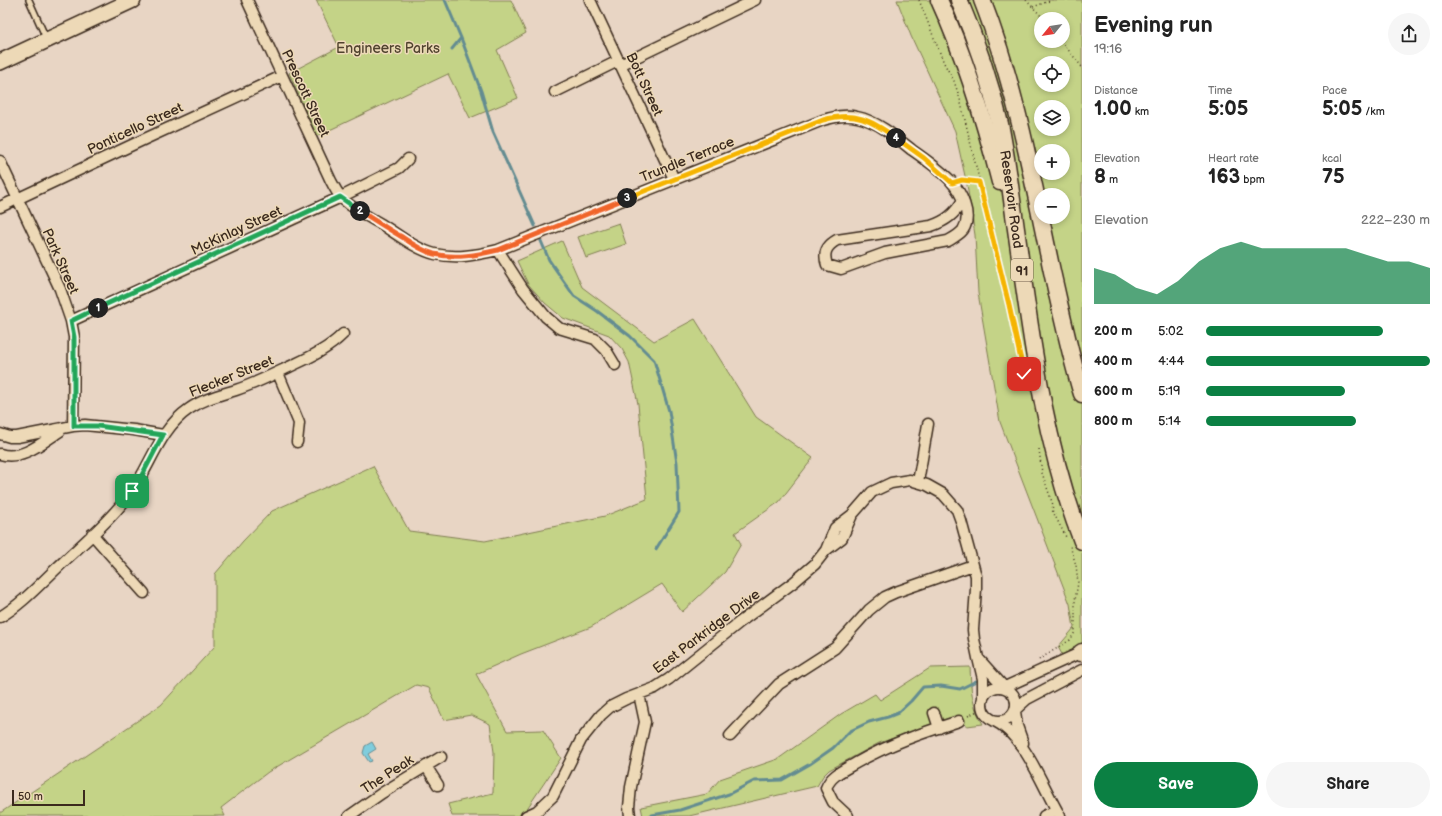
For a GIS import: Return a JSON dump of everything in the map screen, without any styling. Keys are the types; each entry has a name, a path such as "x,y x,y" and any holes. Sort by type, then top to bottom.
{"main road":[{"path":"939,0 959,46 983,116 1020,261"},
{"name":"Reservoir Road","path":"959,0 981,59 1000,124 1020,261 1050,435 1066,498 1082,542"},
{"name":"Reservoir Road","path":"982,0 999,45 1015,100 1064,328 1082,394"}],"street":[{"name":"Prescott Street","path":"247,0 330,181 340,197"},
{"name":"Bott Street","path":"590,0 674,179"},
{"path":"555,92 755,0"},
{"path":"0,62 48,41 123,2"},
{"name":"Ponticello Street","path":"0,207 282,76"},
{"name":"Trundle Terrace","path":"340,197 352,207 420,248 434,254 450,256 483,254 498,250 823,120 844,116 857,117 869,121 924,158 952,183 963,200 966,212 966,223 962,231 948,241 885,253 841,269 828,265 824,258 825,250 830,244 837,240 931,226 950,217 963,200"},
{"name":"McKinlay Street","path":"71,321 340,197 399,168 408,158"},
{"name":"Park Street","path":"0,161 60,289 71,321 74,337 69,427"},
{"path":"498,250 523,289 546,317 560,328 595,340 606,350 615,365"},
{"name":"Flecker Street","path":"0,617 20,603 121,505 141,477 163,435 176,419 190,408 215,396 237,390 278,373 324,350 343,334"},
{"path":"278,373 299,424 297,442"},
{"path":"918,482 928,424"},
{"path":"0,434 10,437 17,437 69,427 98,426 163,435"},
{"path":"0,454 17,455 30,450 69,427"},
{"name":"East Parkridge Drive","path":"526,816 537,811 553,796 581,740 601,715 610,707 655,688 669,679 740,622 794,582 815,564 826,550 842,538 852,515 864,500 872,492 890,483 900,481 918,482 932,487 943,494 957,510 962,521 974,565 976,590 973,630 983,679 983,703"},
{"path":"92,534 144,593"},
{"path":"730,736 779,684 835,648 869,610 885,597 974,565"},
{"path":"1044,816 1058,813 1025,751 1002,724 988,717 983,703 989,690 998,686 1004,687 1034,675 1082,652"},
{"path":"978,658 1004,687 1014,694 1016,698 1018,726 1025,751"},
{"path":"993,720 1003,721 1008,719 1027,699 1082,670"},
{"path":"630,816 629,807 631,787 645,722 639,694"},
{"path":"934,713 939,728"},
{"path":"848,816 833,802 826,788 829,781 836,775 878,750 959,721"},
{"name":"The Peak","path":"349,816 441,757"},
{"path":"426,766 438,785"}],"lane":[{"path":"29,0 48,41"}],"path":[{"path":"919,0 944,63 954,81 960,99 1009,305 1025,381"},
{"path":"1026,0 1038,12"},
{"path":"1033,7 1052,0"},
{"path":"1067,48 1082,67"},
{"path":"952,183 962,180 979,182"},
{"path":"1034,675 1040,659 1070,640 1075,632 1075,600 1078,583 1076,565 1068,542 1052,510 1053,505 1042,473 1039,446"},
{"path":"959,721 983,703"}],"green space":[{"name":"Engineers Parks","path":"316,0 511,0 526,33 497,50 518,98 470,118 448,74 317,136 289,73 339,47"},
{"path":"897,0 1082,0 1082,649 1064,658 1058,647 1074,628 1070,604 1000,422 978,293 975,235 967,185 955,131 911,36"},
{"path":"619,223 626,244 586,258 578,237"},
{"path":"562,241 582,287 654,341 695,319 756,417 813,458 779,502 735,533 741,544 725,572 682,612 662,584 591,627 521,654 476,674 507,731 543,730 561,758 522,816 452,816 448,804 493,793 494,752 490,724 471,715 444,720 429,688 416,685 268,772 221,808 225,816 0,816 0,813 161,705 215,646 215,574 243,541 272,511 373,466 409,531 485,541 605,516 647,499 638,404 629,362 622,349 609,335 563,318 545,303 528,284 517,261"},
{"path":"970,667 971,689 974,703 983,724 967,726 959,716 879,743 829,770 817,786 689,816 643,816 641,807 707,794 720,779 778,759 841,714 875,694 880,700 930,668"}],"water":[{"path":"372,742 376,749 368,754 372,761 369,762 363,753 365,746"}],"waterway":[{"path":"445,0 461,38 452,49"},
{"path":"461,38 481,91 493,132 535,226"},
{"path":"541,241 549,260 574,296 630,336 654,360 669,411 677,463 679,512 656,549"},
{"path":"652,815 680,810 729,794 754,781 782,780 810,764 833,748 850,731 869,722 898,713 923,687 941,686 960,689 976,681"}],"route":[{"path":"132,491 163,435 98,426 74,426 74,337 71,321 340,197 352,207 420,248 434,254 450,256 483,254 498,250 823,120 835,117 857,117 869,121 924,158 952,183 962,180 979,182 1024,374"}]}
